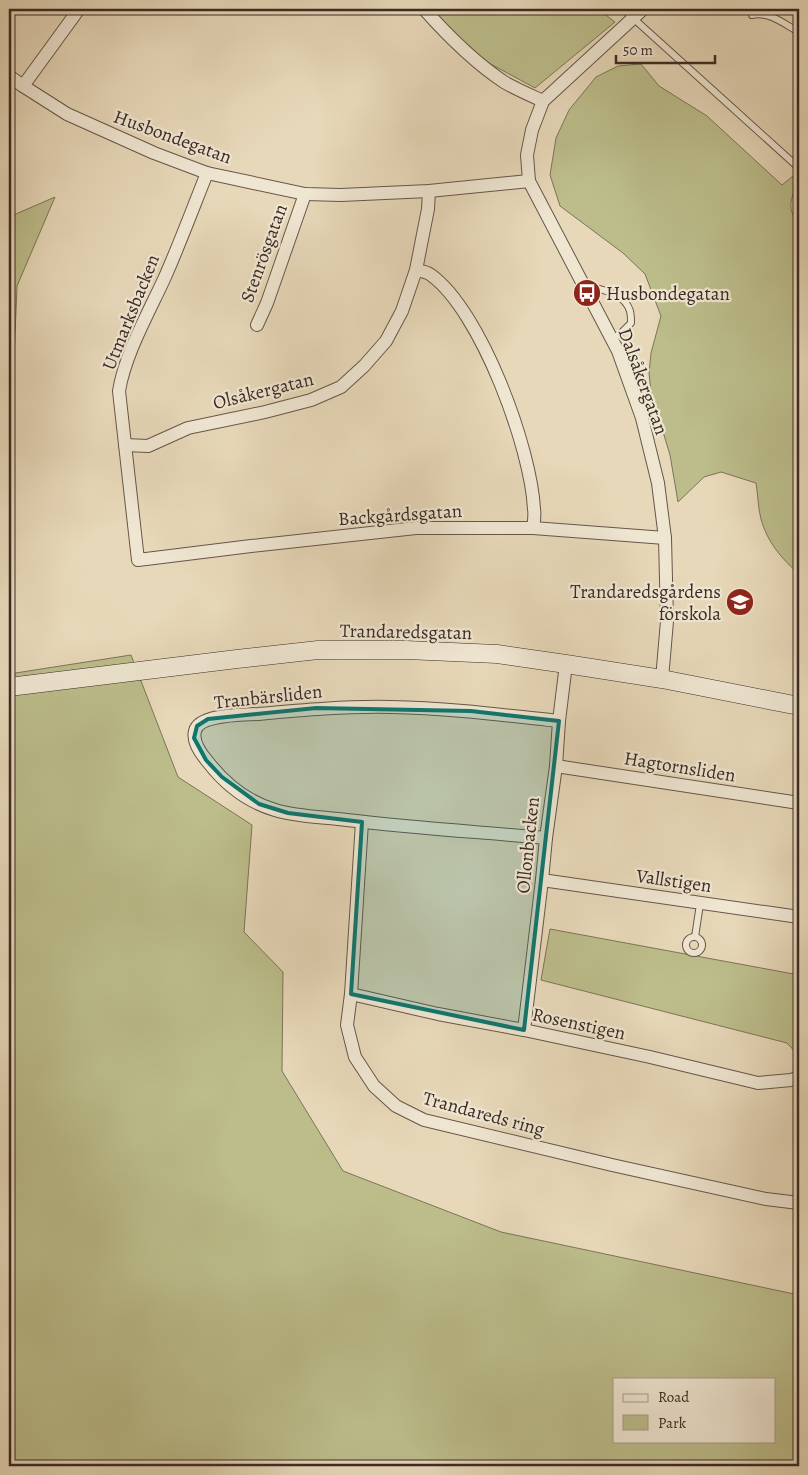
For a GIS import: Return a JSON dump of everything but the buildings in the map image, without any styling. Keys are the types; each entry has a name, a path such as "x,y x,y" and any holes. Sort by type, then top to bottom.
{"street":[{"path":"23,86 79,9"},
{"path":"424,9 443,31 477,62 505,82 543,101"},
{"name":"Dalsåkergatan","path":"644,9 628,13 543,101 532,130 527,155 529,181 618,352 642,418 658,483 665,538 666,622 662,679"},
{"name":"Husbondegatan","path":"9,76 67,114 96,128 207,173 304,194 341,195 429,191 529,181"},
{"name":"Utmarksbacken","path":"138,560 119,391 122,375 166,275 207,173"},
{"name":"Olsåkergatan","path":"125,445 148,446 188,428 311,400 341,387 364,366 386,340 402,311 416,270 428,210 429,191"},
{"name":"Stenrösgatan","path":"257,325 267,303 304,194"},
{"path":"416,270 430,274 453,297 476,331 503,388 527,461 534,509 533,528"},
{"name":"Backgårdsgatan","path":"138,560 416,528 533,528 665,538"},
{"name":"Trandaredsgatan","path":"9,687 318,650 406,650 488,654 566,664 662,679 799,706"},
{"name":"Ollonbacken","path":"524,1030 556,766 566,664"},
{"name":"Tranbärsliden","path":"546,838 362,822 282,812 259,804 222,777 206,760 196,743 195,731 197,726 208,719 316,708 391,706 471,711 559,721"},
{"name":"Hagtornsliden","path":"556,766 799,803"},
{"name":"Trandareds ring","path":"362,822 351,994 347,1025 355,1057 374,1086 396,1106 424,1120 612,1165 766,1199 799,1203"},
{"name":"Vallstigen","path":"542,880 799,917"},
{"name":"Rosenstigen","path":"351,994 438,1014 650,1057 758,1083 792,1080 799,1077"}],"lane":[{"path":"628,13 799,168"},
{"path":"752,15 759,13 768,15 799,32"},
{"path":"583,285 612,293 624,301 631,312 631,323 622,333 611,339"},
{"path":"695,936 700,904"}],"highlighted area":[{"path":"316,708 471,711 559,721 524,1030 351,994 362,822 288,813 259,804 222,777 206,760 194,738 197,726 208,719"}],"green space":[{"path":"432,9 598,9 615,22 535,88 474,55"},
{"path":"641,64 659,86 707,116 782,185 793,176 798,182 793,193 791,208 799,224 799,574 781,556 767,535 760,515 756,483 721,472 704,477 678,502 670,455 651,392 649,373 651,353 661,316 645,274 623,253 560,206 550,175 556,138 569,110 596,77 618,66"},
{"path":"55,197 17,286 11,433 9,440 9,217"},
{"path":"131,655 178,777 252,825 244,932 283,972 282,1071 343,1171 501,1232 799,1295 799,1466 9,1466 9,674"},
{"path":"550,929 799,975 799,1056 787,1043 541,980"}],"place":[{"name":"Husbondegatan","path":"587,293"},
{"name":"Trandaredsgårdens förskola","path":"740,602"}]}
